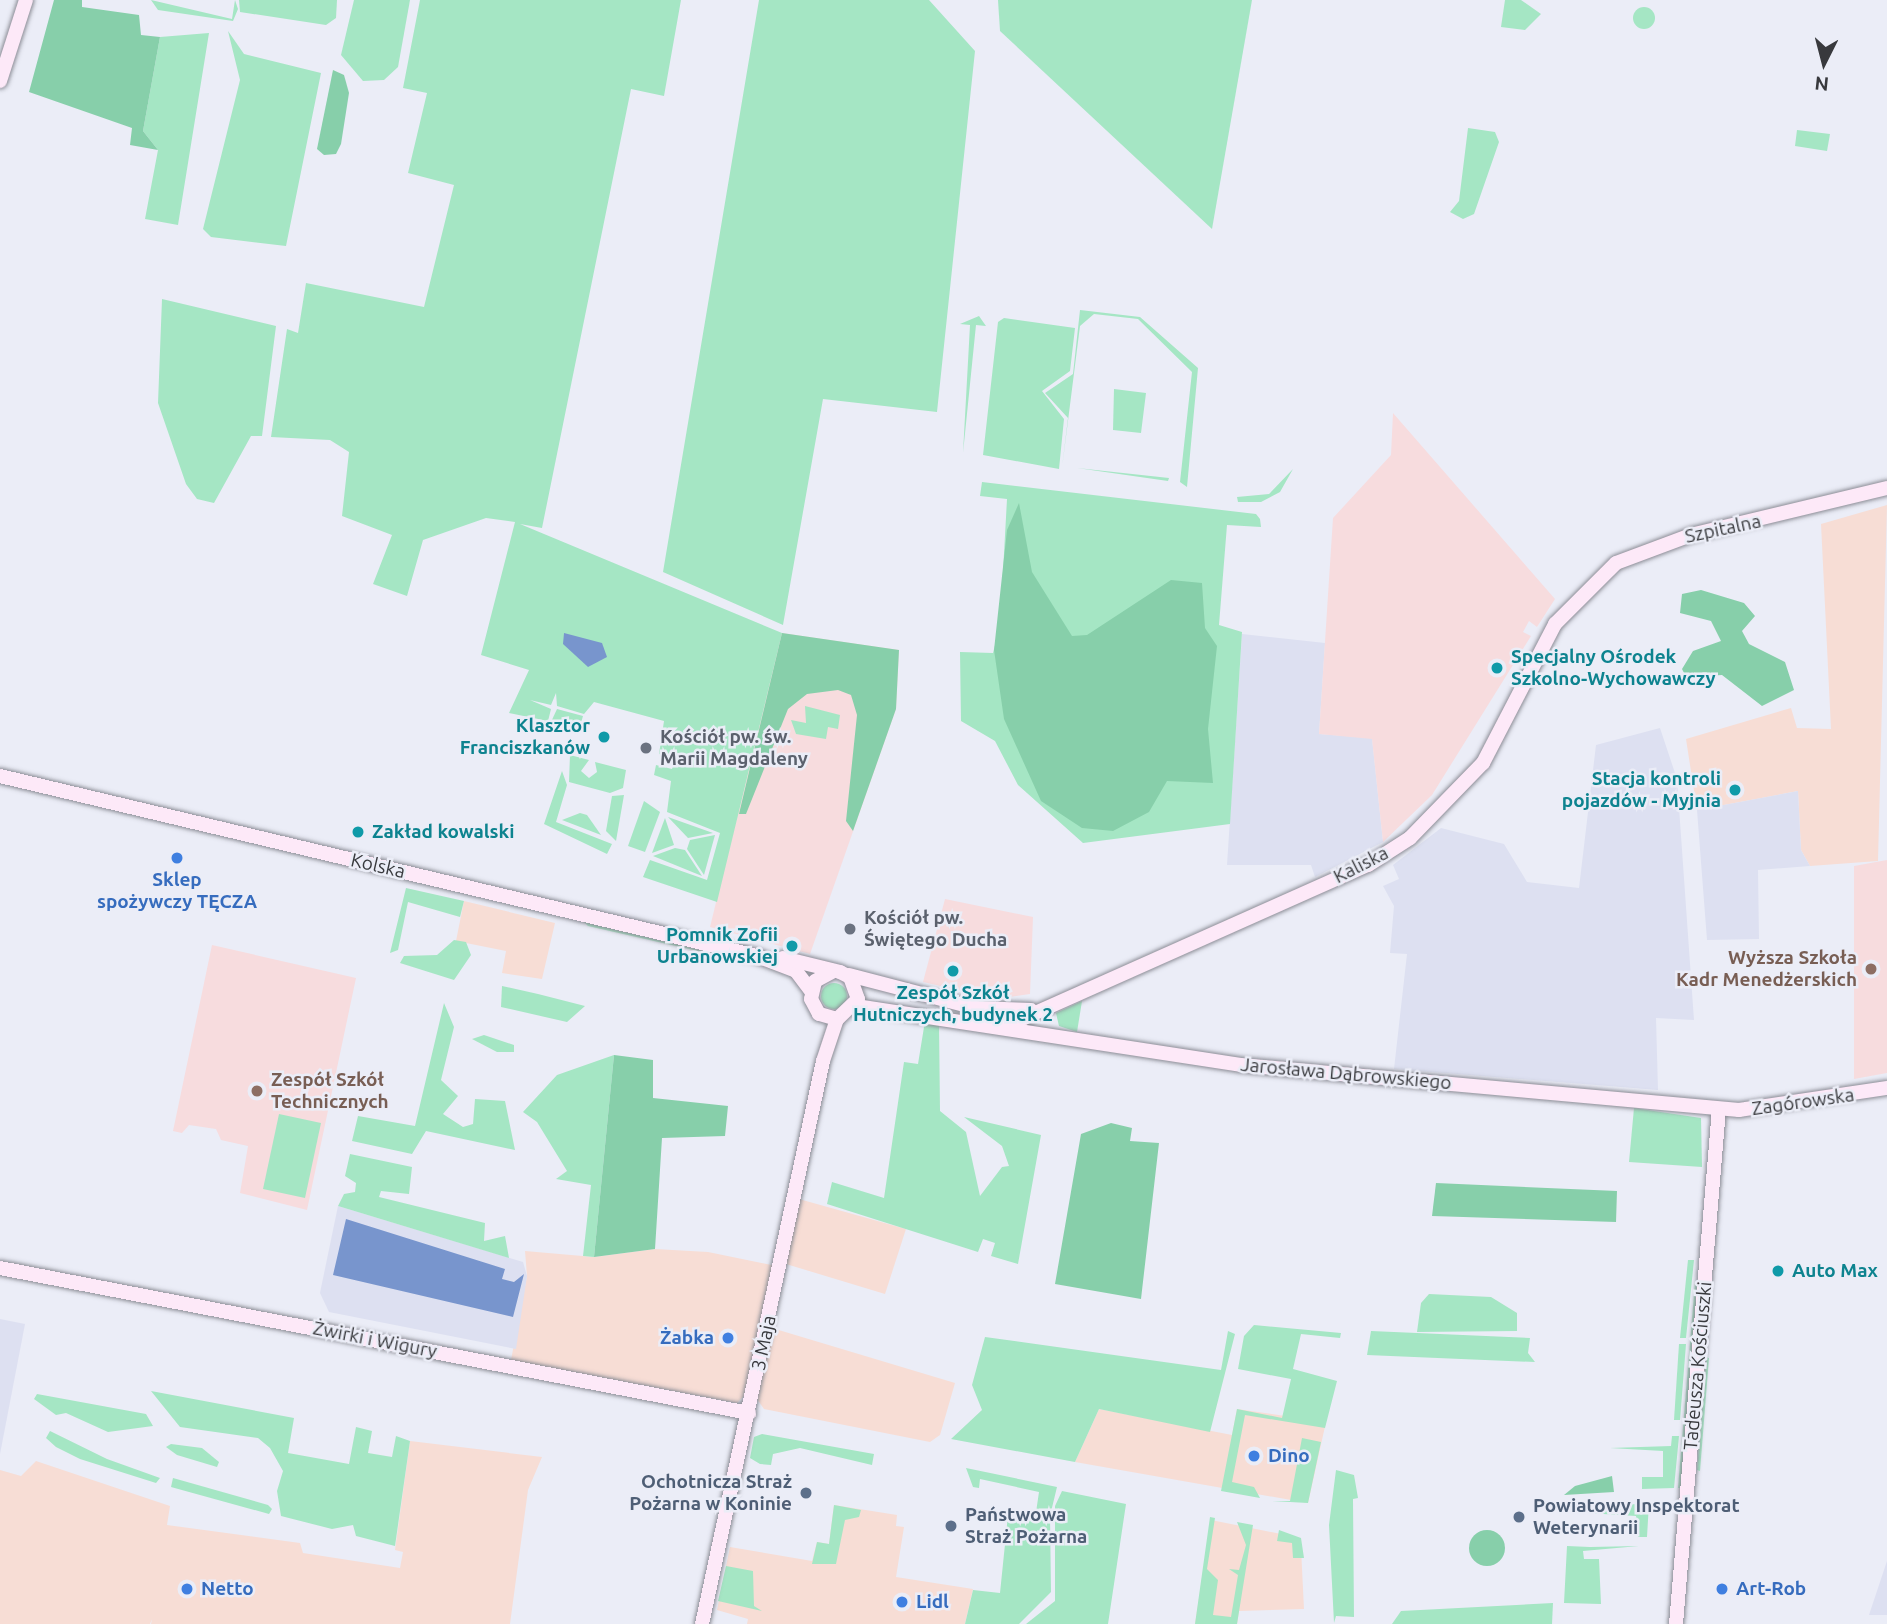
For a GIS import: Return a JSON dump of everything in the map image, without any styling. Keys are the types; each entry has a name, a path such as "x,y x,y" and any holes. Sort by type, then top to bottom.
{"street":[{"path":"0,81 26,0"},
{"name":"Szpitalna","path":"1574,599 1615,563 1653,546 1887,488"},
{"name":"Kaliska","path":"1043,1009 1368,865 1420,831 1489,754 1546,639 1574,599"},
{"name":"Kolska","path":"0,776 757,956 839,973"},
{"name":"Kolska","path":"757,956 796,971 811,991"},
{"path":"839,973 857,987 856,1006 837,1019 819,1014 811,991 839,973 976,1008 1043,1009 1057,1034"},
{"name":"Jarosława Dąbrowskiego","path":"856,1006 975,1020 1241,1065 1719,1109"},
{"name":"Jarosława Dąbrowskiego","path":"975,1020 1024,1018 1043,1009"},
{"name":"3 Maja","path":"819,1014 823,1061"},
{"name":"3 Maja","path":"702,1624 750,1413 823,1061 837,1019"},
{"name":"Zagórowska","path":"1719,1109 1773,1109 1887,1088"},
{"name":"Tadeusza Kościuszki","path":"1676,1624 1719,1109"},
{"name":"Żwirki i Wigury","path":"0,1268 750,1413"}],"shaded area":[{"path":"1393,413 1555,599 1537,627 1529,621 1523,632 1531,636 1432,795 1383,842 1372,739 1319,734 1333,518 1391,455"},
{"path":"1887,505 1878,861 1810,866 1801,850 1798,791 1697,810 1686,739 1791,708 1797,728 1831,729 1821,524"},
{"path":"782,633 899,650 896,709 810,954 710,927"},
{"path":"1242,634 1325,643 1319,734 1372,738 1383,842 1315,877 1311,865 1227,865"},
{"path":"1660,728 1677,779 1694,1020 1656,1018 1658,1090 1394,1069 1407,954 1390,953 1394,906 1383,886 1399,879 1393,865 1441,828 1504,844 1527,882 1579,888 1596,745"},
{"path":"1798,791 1801,850 1810,866 1758,870 1759,939 1707,940 1697,810"},
{"name":"Wyższa Szkoła Kadr Menedżerskich","path":"1887,860 1887,1073 1854,1079 1854,866"},
{"path":"945,899 1033,917 1030,994 996,999 923,982"},
{"path":"464,901 555,923 542,979 502,973 506,951 456,941"},
{"name":"Zespół Szkół Technicznych","path":"212,945 356,978 307,1210 240,1193 248,1146 221,1140 216,1129 189,1125 182,1133 173,1131"},
{"path":"799,1199 906,1229 885,1294 786,1264"},
{"path":"338,1206 523,1262 527,1276 516,1349 329,1312 320,1293"},
{"path":"655,1249 708,1252 776,1266 745,1395 737,1403 511,1360 527,1276 525,1251 594,1257"},
{"path":"0,1319 25,1324 0,1454"},
{"path":"772,1328 955,1383 940,1435 930,1442 764,1409 757,1399"},
{"path":"1099,1409 1232,1435 1237,1409 1326,1422 1308,1503 1075,1462"},
{"path":"410,1441 542,1457 528,1490 510,1624 151,1624 152,1619 150,1624 0,1624 0,1470 21,1476 36,1461 170,1506 167,1525 300,1543 303,1553 400,1568 403,1552 395,1550"},
{"path":"834,1505 897,1515 896,1526 904,1527 896,1577 973,1589 965,1624 747,1624 748,1619 717,1610 730,1547 812,1561 817,1542 829,1544"},
{"path":"1211,1520 1291,1536 1301,1548 1304,1609 1239,1611 1237,1624 1195,1624"},
{"path":"1887,1561 1887,1615 1869,1615"}],"green space":[{"path":"54,0 82,0 82,7 139,15 141,35 160,37 143,131 158,150 130,145 132,128 29,92"},
{"path":"151,0 232,19 235,0 238,9 233,21 158,10"},
{"path":"239,0 337,0 336,18 326,25 240,12"},
{"path":"354,0 410,0 398,67 384,80 363,81 341,55"},
{"path":"420,0 681,0 664,96 631,89 542,528 520,524 782,633 717,902 643,877 650,860 707,880 720,833 667,812 671,781 654,775 656,765 672,769 675,759 659,754 664,721 594,702 584,714 557,706 556,693 551,705 530,700 551,709 548,721 509,713 529,670 481,655 515,522 486,518 423,540 407,596 373,584 392,535 342,516 349,452 330,440 271,437 287,329 298,333 306,283 424,307 454,185 408,173 427,93 403,88"},
{"path":"759,0 929,0 975,51 937,412 823,399 783,625 663,572"},
{"path":"998,0 1252,0 1212,229 1000,31"},
{"path":"1505,0 1521,0 1541,14 1525,30 1501,27"},
{"path":"1644,7 1652,10 1655,18 1652,26 1644,29 1636,26 1633,18 1636,10"},
{"path":"228,31 244,54 321,73 286,246 211,237 203,229 240,80"},
{"path":"209,33 178,225 145,219 158,150 143,131 160,37"},
{"path":"333,70 344,75 349,93 341,144 336,154 324,155 317,149"},
{"path":"1468,128 1495,132 1499,142 1474,214 1463,219 1450,212 1459,201"},
{"path":"1797,130 1830,134 1827,151 1795,146"},
{"path":"162,299 276,326 262,436 251,436 214,503 197,499 186,484 158,403"},
{"path":"1080,310 1140,317 1198,368 1187,487 1180,482 1192,372 1138,319 1094,314 1080,326 1062,468 1068,418 1045,393 1073,374"},
{"path":"979,316 986,326 976,325 963,453 970,325 960,324"},
{"path":"1004,318 1075,328 1070,371 1042,391 1064,419 1059,469 983,455 998,322"},
{"path":"1114,389 1146,393 1141,433 1113,430"},
{"path":"1077,468 1169,478 1168,481"},
{"path":"1293,469 1280,492 1261,502 1238,502 1237,497 1269,494"},
{"path":"982,482 1256,514 1260,519 1261,527 1227,525 1219,625 1242,632 1230,824 1083,843 1018,785 995,741 961,721 960,652 993,653 1000,626 1007,499 980,496"},
{"path":"1019,503 1032,572 1072,636 1087,635 1171,580 1202,583 1205,628 1217,646 1208,729 1213,783 1167,781 1149,812 1113,831 1082,828 1041,801 1004,719 994,650 1007,530"},
{"path":"1701,590 1744,603 1755,616 1742,631 1749,644 1785,662 1794,690 1762,706 1722,675 1686,677 1682,669 1693,651 1721,641 1711,621 1680,613 1682,594"},
{"path":"782,633 899,650 896,709 853,831 846,821 857,715 851,695 838,690 807,694 788,709 746,814 739,814"},
{"path":"805,706 840,715 838,729 828,727 826,739 796,734 791,720 806,723"},
{"path":"557,709 583,716 579,730 551,722"},
{"path":"570,755 589,760 581,771 589,778 597,772 595,762 626,770 623,788 610,793 569,782"},
{"path":"562,771 567,785 556,822 612,844 607,854 544,824"},
{"path":"624,795 616,841 606,831 612,796"},
{"path":"644,801 660,812 645,852 628,846"},
{"path":"580,813 587,815 601,835 562,820"},
{"path":"668,817 713,833 688,838"},
{"path":"665,818 674,845 652,853"},
{"path":"715,835 704,875 687,849 690,840"},
{"path":"675,848 685,850 702,876 653,856"},
{"path":"406,888 464,901 460,917 408,902 398,950 390,953"},
{"path":"584,922 782,970 588,926"},
{"path":"454,940 466,942 471,955 454,980 400,963 404,956 437,955"},
{"path":"834,983 843,987 847,996 843,1005 834,1009 825,1005 821,996 825,987"},
{"path":"502,986 585,1006 567,1022 501,1007"},
{"path":"1082,1001 1077,1032 1059,1026 1056,1013"},
{"path":"444,1003 454,1027 441,1080 458,1096 443,1114 463,1127 473,1124 475,1099 505,1101 515,1150 426,1131 412,1154 352,1141 358,1116 415,1126"},
{"path":"925,1021 939,1024 940,1111 966,1132 980,1196 1002,1167 1009,1166 1002,1146 964,1117 1041,1135 1018,1264 991,1256 995,1243 983,1239 978,1252 827,1204 832,1182 884,1198 904,1062 918,1064"},
{"path":"484,1035 514,1045 514,1052 497,1052 472,1039"},
{"path":"614,1055 594,1257 583,1256 591,1185 556,1179 567,1171 537,1122 523,1112 557,1075"},
{"path":"614,1055 653,1060 653,1098 728,1106 725,1136 662,1138 655,1249 594,1257"},
{"path":"1634,1108 1701,1118 1702,1167 1629,1162"},
{"path":"279,1114 321,1123 305,1198 263,1189"},
{"path":"1111,1123 1132,1128 1130,1141 1159,1143 1141,1299 1055,1284 1081,1134"},
{"path":"350,1154 412,1167 409,1194 381,1191 379,1197 485,1223 484,1241 505,1236 509,1258 338,1206 344,1194 355,1192 356,1183 345,1176"},
{"path":"1436,1183 1617,1191 1616,1222 1432,1216"},
{"path":"1688,1260 1694,1260 1686,1338 1680,1338"},
{"path":"1695,1283 1698,1283 1681,1488 1678,1488"},
{"path":"1429,1294 1491,1297 1517,1313 1517,1331 1417,1332 1421,1303"},
{"path":"1254,1325 1341,1333 1340,1338 1301,1334 1293,1369 1337,1381 1325,1428 1245,1415 1232,1482 1254,1487 1260,1498 1221,1491 1237,1409 1282,1418 1291,1379 1238,1369 1244,1336"},
{"path":"1228,1331 1235,1334 1210,1432 1099,1409 1075,1462 951,1439 982,1410 972,1385 985,1337 1221,1370"},
{"path":"1371,1331 1530,1338 1528,1353 1535,1362 1367,1355"},
{"path":"1679,1344 1686,1344 1680,1420 1674,1420"},
{"path":"1706,1357 1709,1358 1700,1471 1697,1470"},
{"path":"151,1391 294,1418 288,1453 349,1464 356,1427 372,1431 368,1453 392,1457 396,1436 410,1441 395,1546 356,1536 353,1525 332,1529 281,1516 277,1491 283,1471 270,1448 258,1438 180,1427"},
{"path":"37,1394 146,1414 153,1426 108,1432 66,1413 56,1415 34,1399"},
{"path":"50,1431 107,1459 160,1478 156,1483 80,1459 56,1447 46,1438"},
{"path":"762,1434 874,1454 872,1465 800,1448 773,1454 771,1465 760,1464 750,1458 754,1437"},
{"path":"1672,1436 1679,1436 1674,1488 1642,1489 1642,1477 1663,1477 1663,1451 1610,1448 1671,1446"},
{"path":"1302,1438 1321,1442 1308,1503 1272,1501 1290,1501"},
{"path":"171,1444 202,1448 219,1462 217,1467 177,1455 166,1447"},
{"path":"966,1468 1057,1487 1050,1516 1051,1592 1019,1624 965,1624 973,1590 1000,1593 1008,1515 1035,1519 1039,1492 980,1479 979,1488 973,1487"},
{"path":"1336,1470 1354,1475 1358,1498 1353,1499 1354,1617 1336,1616 1334,1623 1329,1525"},
{"path":"1612,1476 1614,1492 1564,1495 1575,1486"},
{"path":"173,1478 268,1505 272,1509 269,1514 171,1487"},
{"path":"1062,1491 1126,1504 1108,1624 1026,1624 1055,1601 1055,1506"},
{"path":"1649,1503 1647,1537 1638,1537 1636,1516 1587,1513 1587,1508"},
{"path":"834,1505 861,1510 859,1517 845,1520 836,1564 812,1564 817,1542 829,1544"},
{"path":"1210,1517 1215,1518 1207,1569 1218,1580 1213,1615 1231,1617 1238,1575 1229,1569 1239,1570 1246,1545 1237,1522 1253,1525 1237,1624 1195,1624"},
{"path":"1279,1530 1301,1538 1304,1558 1293,1558 1292,1543 1277,1541"},
{"path":"1487,1530 1500,1535 1505,1548 1500,1561 1487,1566 1474,1561 1469,1548 1474,1535"},
{"path":"1567,1546 1639,1546 1583,1551 1584,1559 1599,1559 1601,1604 1564,1603"},
{"path":"726,1566 753,1571 754,1606 762,1611 718,1601"},
{"path":"1553,1603 1552,1624 1392,1624 1401,1611"}],"water":[{"path":"564,633 602,643 607,657 588,667 563,644"},
{"path":"346,1219 505,1269 502,1279 514,1282 524,1274 513,1317 333,1275"}],"place":[{"name":"Specjalny Ośrodek Szkolno-Wychowawczy","path":"1497,668"},
{"name":"Klasztor Franciszkanów","path":"604,737"},
{"name":"Kościół pw. św. Marii Magdaleny","path":"646,748"},
{"name":"Stacja kontroli pojazdów - Myjnia","path":"1735,790"},
{"name":"Zakład kowalski","path":"358,832"},
{"name":"Sklep spożywczy TĘCZA","path":"177,858"},
{"name":"Kościół pw. Świętego Ducha","path":"850,929"},
{"name":"Pomnik Zofii Urbanowskiej","path":"792,946"},
{"name":"Wyższa Szkoła Kadr Menedżerskich","path":"1871,969"},
{"name":"Zespół Szkół Hutniczych, budynek 2","path":"953,971"},
{"name":"Zespół Szkół Technicznych","path":"257,1091"},
{"name":"Auto Max","path":"1778,1271"},
{"name":"Żabka","path":"728,1338"},
{"name":"Dino","path":"1254,1456"},
{"name":"Ochotnicza Straż Pożarna w Koninie","path":"806,1493"},
{"name":"Powiatowy Inspektorat Weterynarii","path":"1519,1517"},
{"name":"Państwowa Straż Pożarna","path":"951,1526"},
{"name":"Netto","path":"187,1589"},
{"name":"Art-Rob","path":"1722,1589"},
{"name":"Lidl","path":"902,1602"}]}
